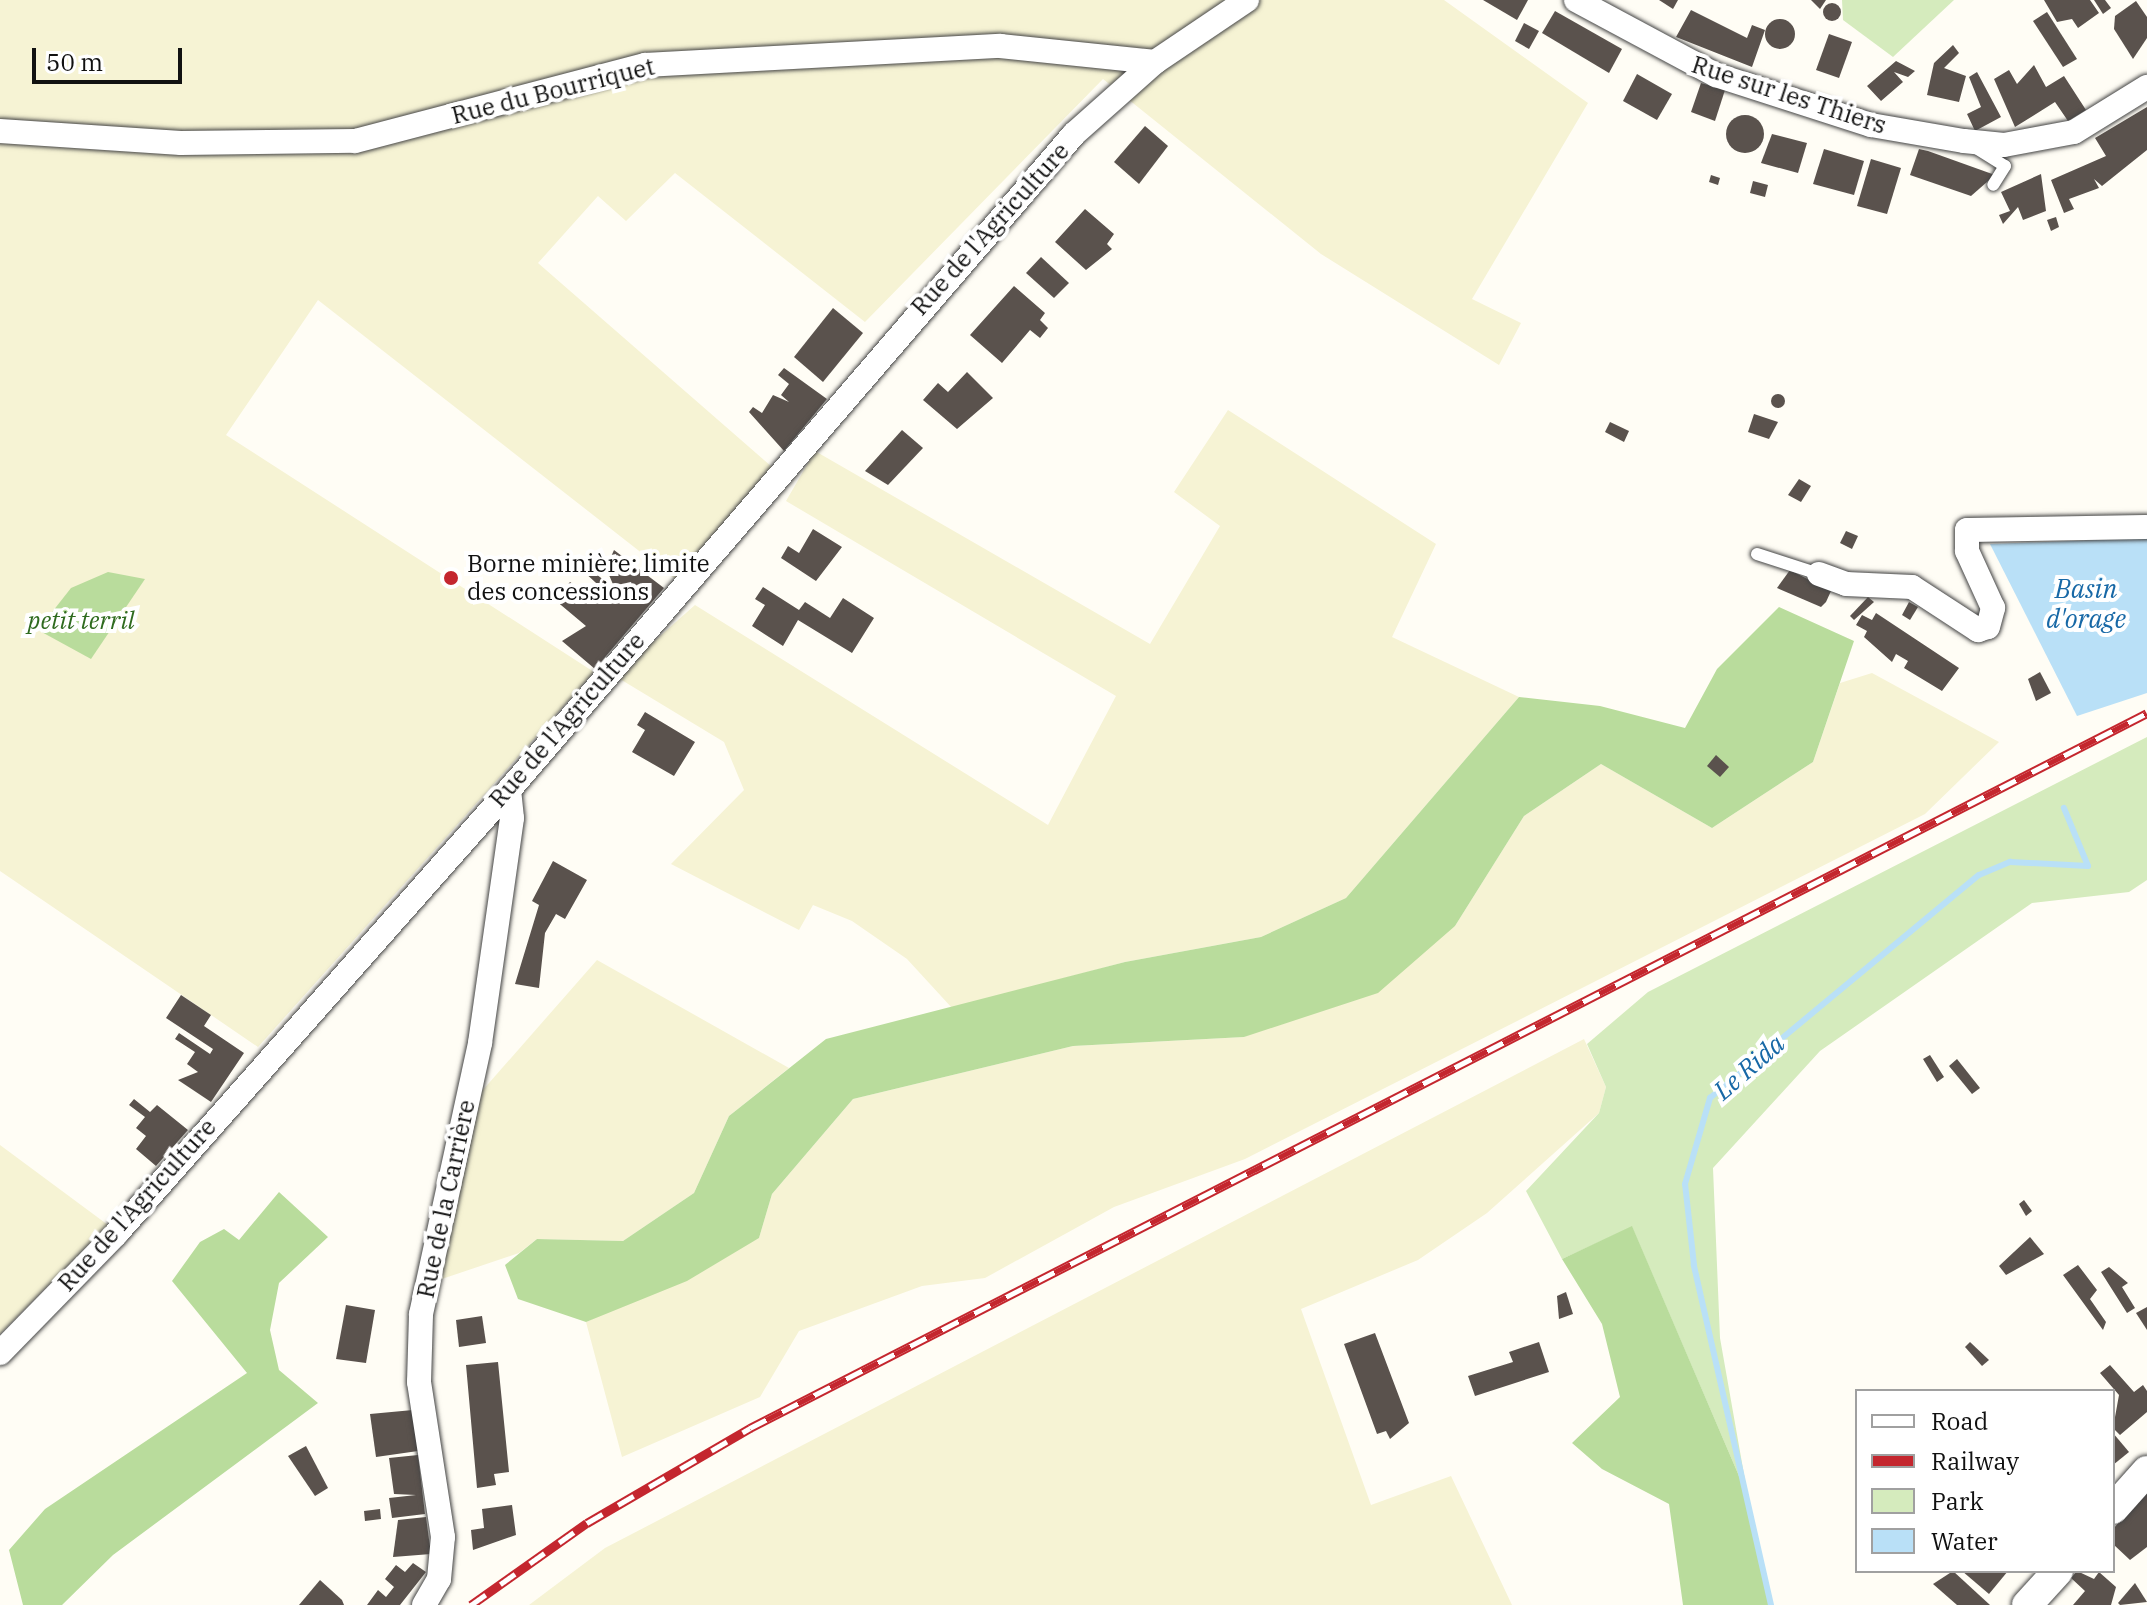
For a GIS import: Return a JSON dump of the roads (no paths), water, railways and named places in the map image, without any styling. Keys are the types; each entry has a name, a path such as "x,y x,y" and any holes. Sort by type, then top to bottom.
{"street":[{"name":"Rue de l'Agriculture","path":"0,1353 116,1234 509,790 945,278 1074,134 1155,62 1247,0"},
{"name":"Rue sur les Thiers","path":"1576,0 1716,75 1871,125 1964,141 2004,145 2074,132 2147,87"},
{"name":"Rue du Bourriquet","path":"0,131 181,143 355,141 645,65 1000,46 1155,62"},
{"path":"1819,574 1846,584 1912,587 1978,630 1988,627 1993,608 1967,551 1967,530 2147,527"},
{"name":"Rue de la Carrière","path":"424,1605 439,1579 443,1537 419,1382 421,1314 480,1043 512,818 509,790"},
{"path":"2115,1507 2147,1471"},
{"path":"2027,1605 2056,1573"}],"lane":[{"path":"1964,141 2005,166 1993,185"},
{"path":"1757,554 1819,574"}],"water":[{"name":"Basin d'orage","path":"2147,538 2147,693 2077,716 1990,544"}],"waterway":[{"name":"Le Rida","path":"1771,1605 1694,1265 1685,1184 1710,1098 1979,875 2010,862 2088,866 2064,808"}],"railway":[{"path":"471,1605 587,1523 750,1428 2147,713"}],"place":[{"name":"Borne minière: limite des concessions","path":"451,578"}],"park label":[{"name":"petit terril","path":"81,621"}]}
